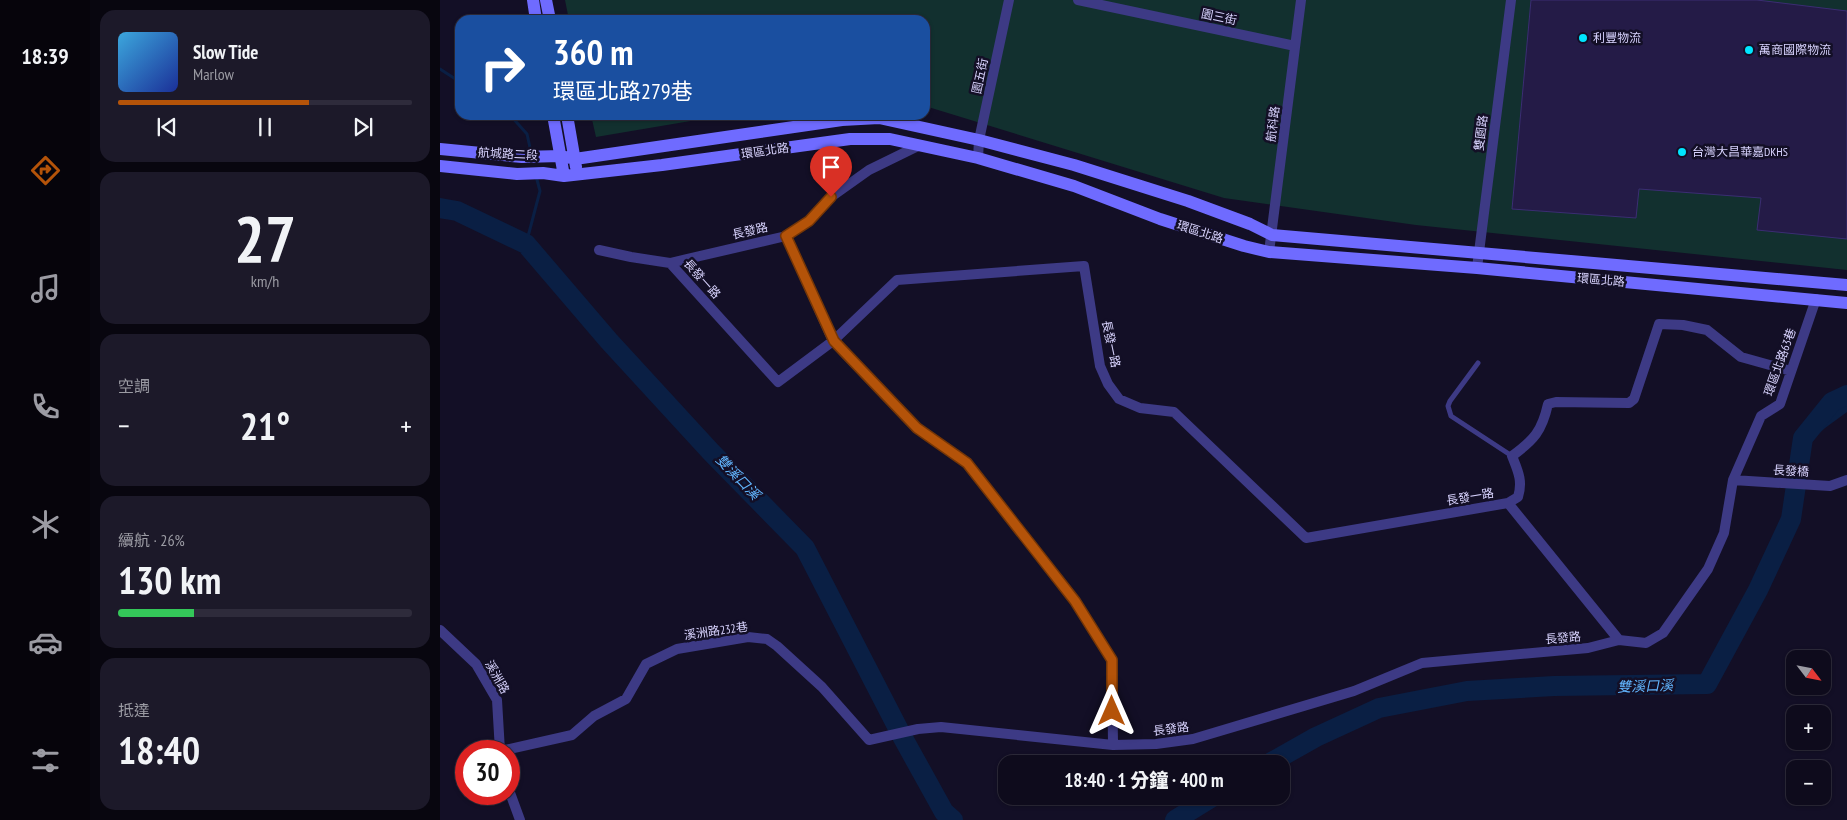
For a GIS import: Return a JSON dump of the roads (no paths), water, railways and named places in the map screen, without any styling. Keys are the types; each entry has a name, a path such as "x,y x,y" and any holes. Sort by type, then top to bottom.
{"street":[{"path":"533,0 535,15"},
{"path":"546,0 549,15"},
{"name":"園五街","path":"978,158 979,140 1009,0"},
{"name":"園三街","path":"1078,0 1295,46"},
{"name":"航科路","path":"1269,252 1301,0"},
{"name":"雙園路","path":"1477,268 1511,0"},
{"path":"554,120 561,156 571,175"},
{"path":"568,120 575,159 571,175"},
{"name":"環區北路","path":"575,159 842,120"},
{"name":"環區北路","path":"888,120 979,140 1074,165 1197,204 1250,224 1272,235 1847,285"},
{"name":"環區北路","path":"571,175 662,166 850,139 890,139 978,158 1074,186 1160,219 1244,246 1269,252 1477,268 1847,303"},
{"path":"786,236 809,221 831,197 869,170 918,146"},
{"name":"航城路二段","path":"440,149 524,157 561,156 575,159"},
{"name":"航城路二段","path":"440,166 528,174 571,175"},
{"name":"長發路","path":"599,250 670,263 786,236 834,341 917,428 967,463 1075,601 1112,660 1113,745 1156,744 1193,739 1354,691 1422,663 1588,648 1620,640 1646,643 1662,633 1708,569 1724,533 1733,480"},
{"name":"長發一路","path":"670,263 778,382 834,341 896,280 1084,266 1100,366 1108,384 1119,399 1140,408 1174,412 1306,538 1508,503 1620,640"},
{"name":"環區北路63巷","path":"1733,480 1761,416 1780,404 1816,299"},
{"path":"1508,503 1518,498 1520,490 1520,476 1512,456 1537,435 1544,422 1548,404 1556,402 1629,403 1634,399 1659,324 1683,325 1707,330 1741,357 1791,371"},
{"name":"長發橋","path":"1733,480 1830,486 1847,480"},
{"name":"溪洲路","path":"440,630 476,664 497,700 499,740"},
{"name":"溪洲路232巷","path":"520,747 572,735 594,716 626,699 646,664 677,649 748,637 767,639 777,646 822,687 870,740 918,729 941,727 1113,745"},
{"path":"514,805 520,820"}],"lane":[{"path":"1478,363 1450,401 1448,406 1451,416 1512,456"}],"water":[{"path":"1847,386 1847,412 1811,441 1804,428 1823,404"}],"waterway":[{"path":"440,69 455,79"},
{"path":"514,120 527,134 531,152"},
{"path":"526,244 540,191 536,176"},
{"name":"雙溪口溪","path":"440,208 457,211 526,244 609,341 711,452 805,548 903,738 944,812 953,820"},
{"name":"雙溪口溪","path":"1284,755 1316,737 1379,708 1467,691 1554,686 1707,684 1758,590 1791,519 1803,438 1832,402 1847,395"},
{"name":"雙溪口溪","path":"1175,820 1199,805"}],"place":[{"name":"利豐物流","path":"1583,38"},
{"name":"萬商國際物流","path":"1749,50"},
{"name":"台灣大昌華嘉DKHS","path":"1682,152"}]}
